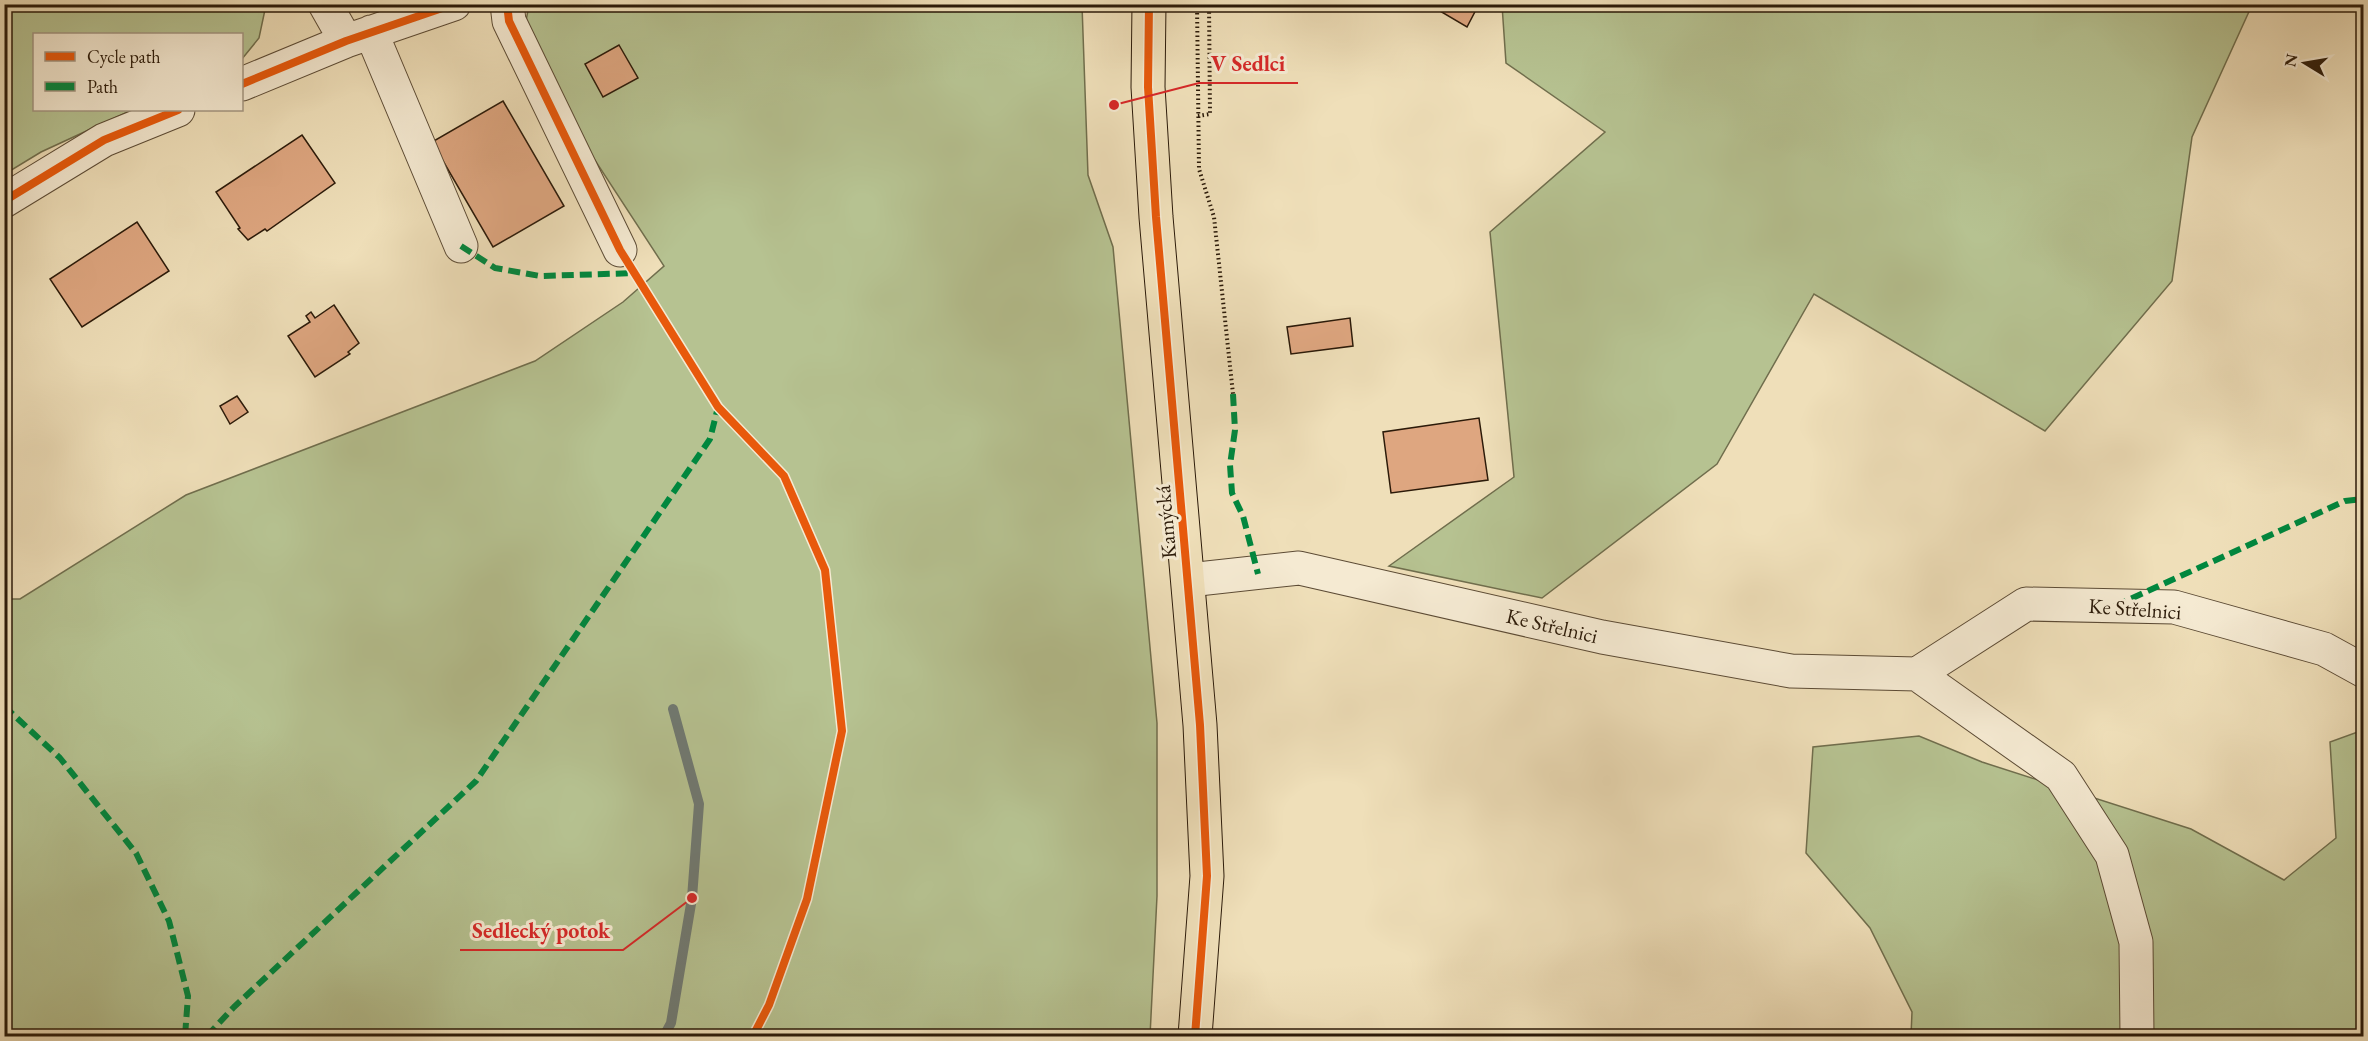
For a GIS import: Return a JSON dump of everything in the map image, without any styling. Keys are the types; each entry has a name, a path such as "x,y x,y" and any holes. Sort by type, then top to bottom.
{"main road":[{"name":"Kamýcká","path":"1149,4 1148,87 1156,217 1190,580 1207,876 1195,1036"}],"street":[{"path":"325,4 358,37 461,246"},
{"path":"243,84 358,37 454,4"},
{"path":"507,4 509,21 620,250"},
{"path":"4,201 104,140 176,111"},
{"name":"Ke Střelnici","path":"1190,580 1299,568 1602,637 1791,671 1917,674 2026,604 2174,608 2324,648 2364,671"},
{"path":"1917,674 2061,776 2112,855 2136,942 2137,1036"}],"path":[{"path":"1197,4 1199,170 1214,217 1233,394"},
{"path":"1198,116 1210,114 1209,4"}],"green space":[{"path":"1502,4 2252,5 2192,137 2172,281 2045,431 1814,294 1717,464 1542,598 1389,566 1514,477 1490,232 1605,132 1506,63"},
{"path":"4,5 266,5 259,38 243,58 243,33 33,33 33,111 130,111 41,152 5,174"},
{"path":"529,5 1082,5 1088,175 1113,247 1157,723 1157,896 1150,1036 5,1036 5,599 20,599 186,495 535,361 623,302 664,266 570,122 525,26"},
{"path":"2363,730 2363,1036 1911,1036 1912,1012 1870,928 1806,853 1813,747 1919,736 1982,762 2191,829 2284,880 2336,838 2330,742"}],"building":[{"path":"1428,4 1479,4 1467,27"},
{"path":"619,45 638,78 603,97 585,64"},
{"path":"503,101 564,206 493,247 432,142"},
{"path":"302,135 335,183 267,231 265,229 248,240 238,229 240,228 216,192"},
{"path":"137,222 169,271 82,327 50,279"},
{"path":"334,305 359,343 348,352 350,354 315,377 288,336 310,322 306,316 311,312 315,318"},
{"path":"1350,318 1353,346 1291,354 1287,327"},
{"path":"237,396 248,412 230,424 220,406"},
{"path":"1479,418 1488,480 1391,493 1383,432"}],"waterway":[{"path":"664,1036 671,1023 692,898 699,804 673,709"}],"marked path":[{"path":"461,246 495,268 540,276 636,273"},
{"path":"1233,394 1235,430 1230,465 1232,493 1243,516 1258,574"},
{"path":"207,1036 234,1007 476,781 710,439 718,407"},
{"path":"2115,606 2345,501 2364,499"},
{"path":"4,706 60,758 136,853 169,921 188,996 185,1036"}],"cycle path":[{"path":"243,84 346,41 454,4"},
{"path":"507,4 509,21 620,250 718,407 784,476 825,570 842,731 807,899 769,1005 753,1036"},
{"path":"1149,4 1148,87 1156,217 1200,725 1207,876 1195,1036"},
{"path":"4,201 104,140 176,111"}],"place":[{"name":"V Sedlci","path":"1114,105"},
{"name":"Sedlecký potok","path":"692,898"}]}
